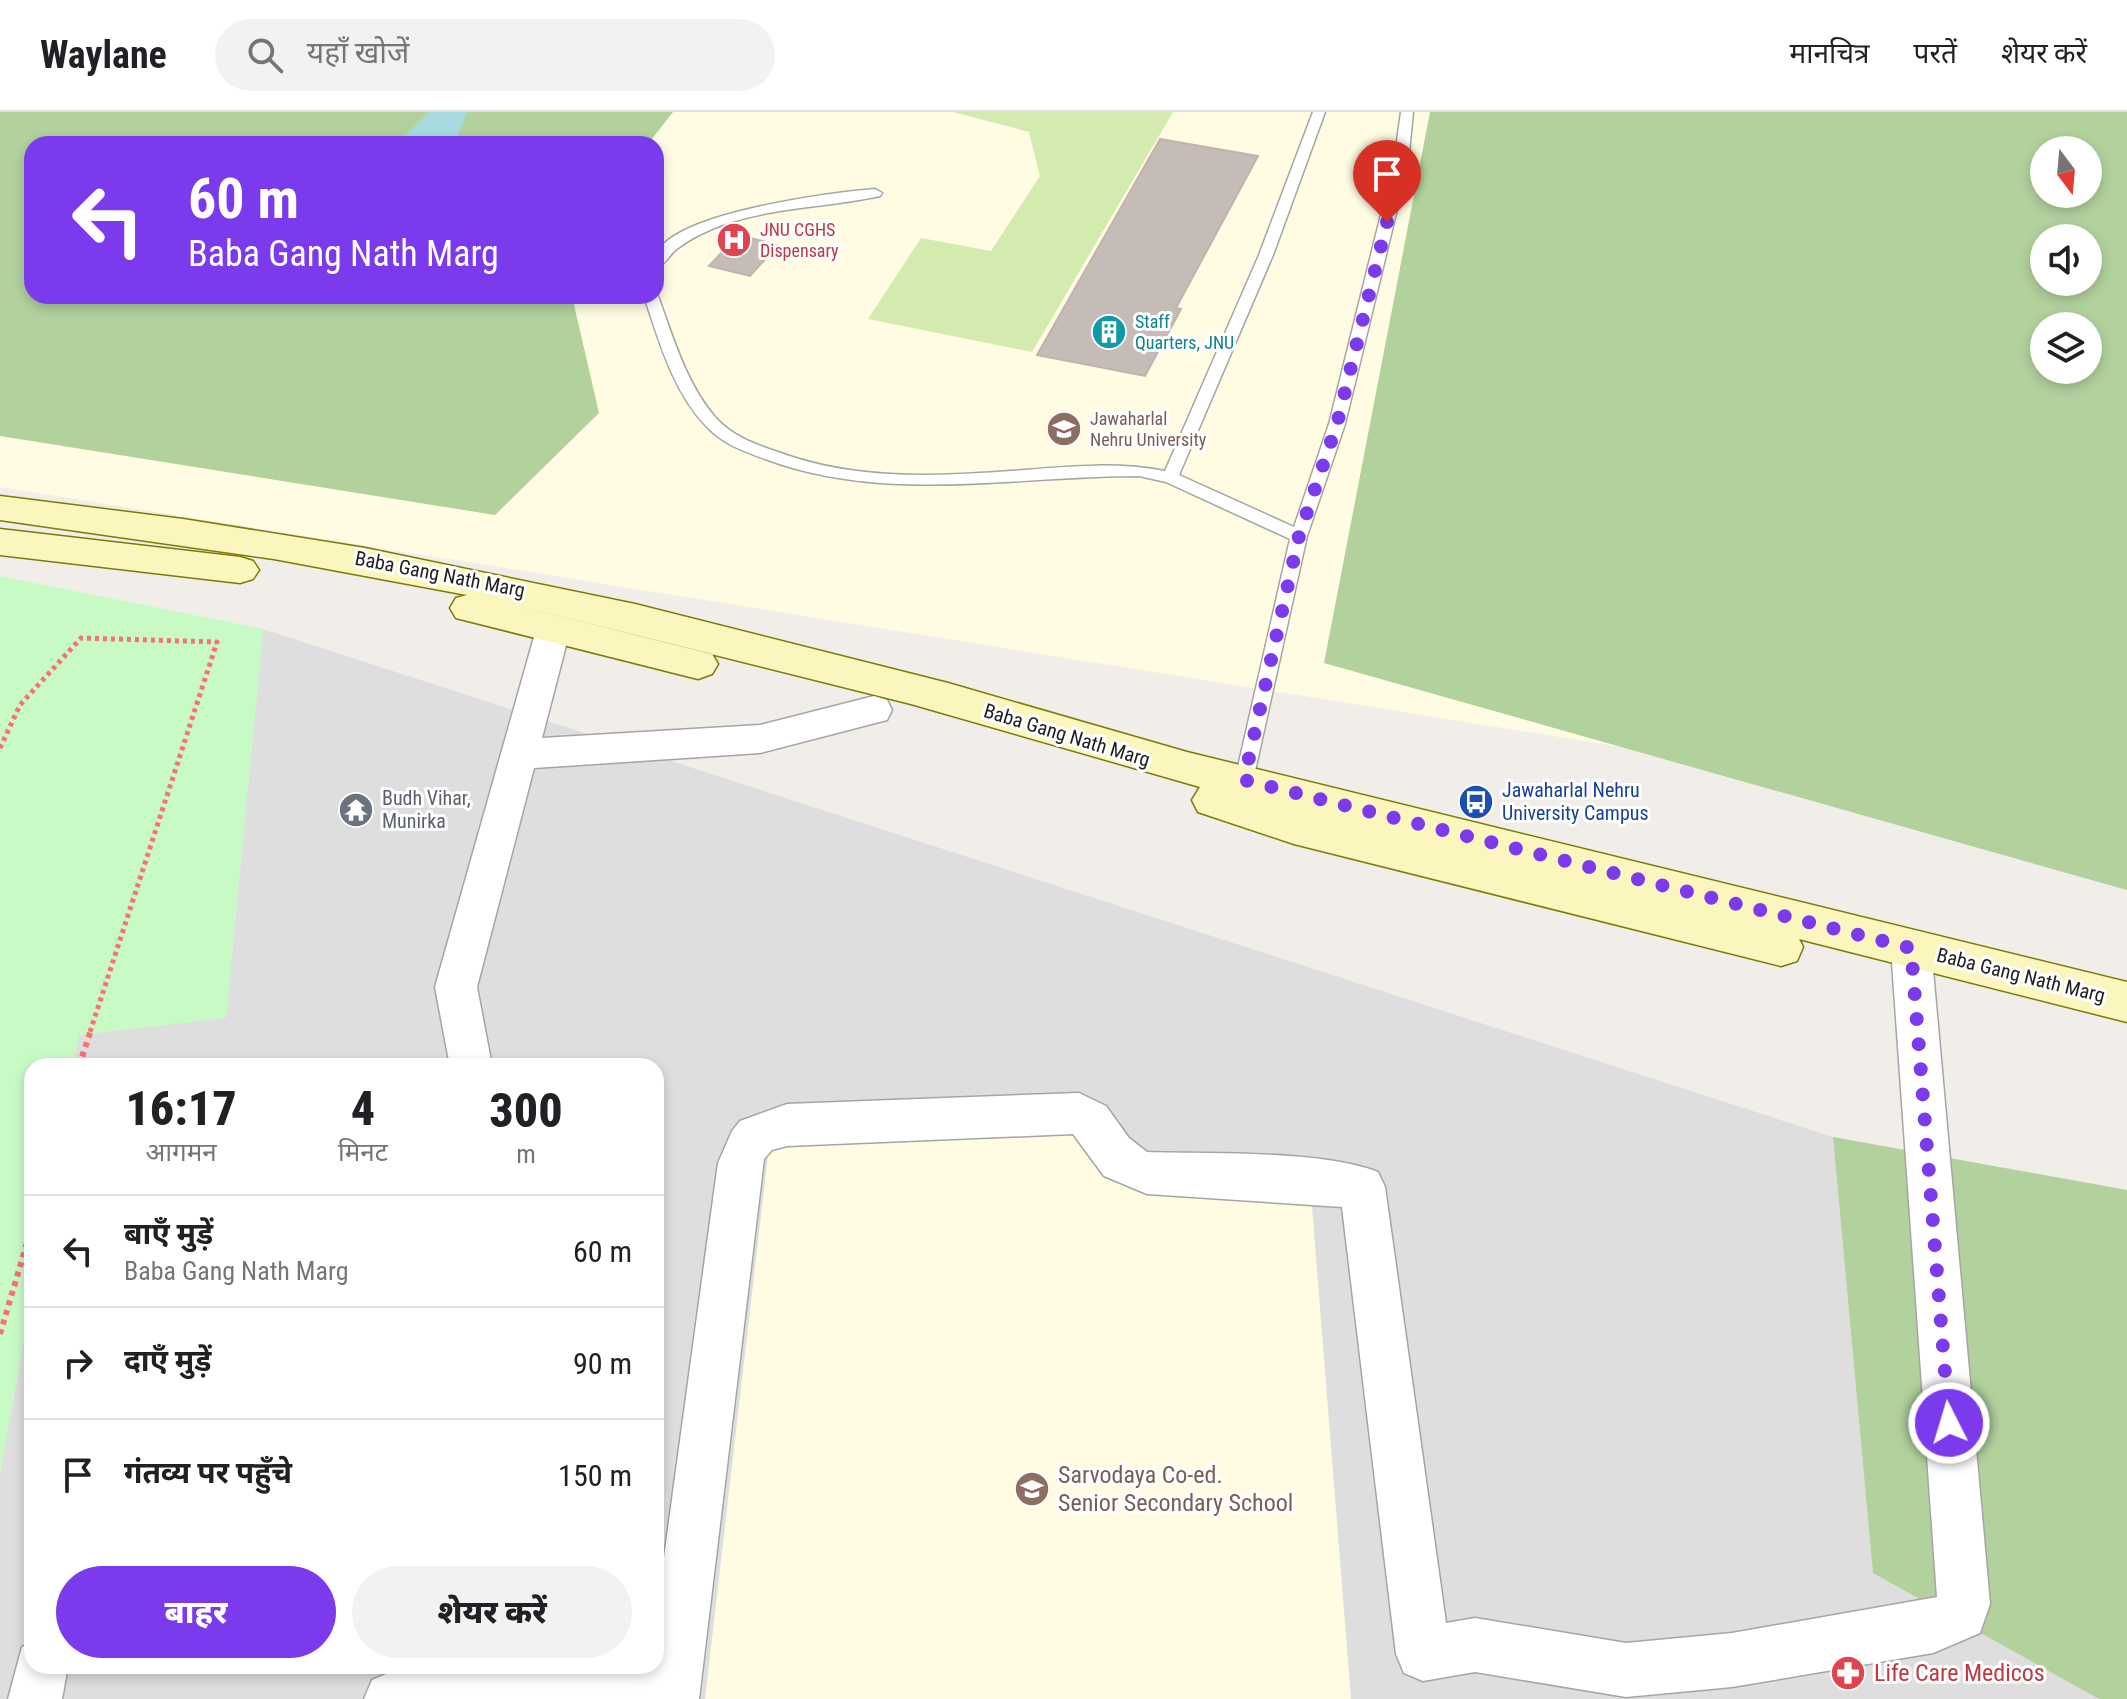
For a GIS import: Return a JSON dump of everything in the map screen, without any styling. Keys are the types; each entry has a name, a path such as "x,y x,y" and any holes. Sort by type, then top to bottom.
{"street":[{"name":"Baba Gang Nath Marg","path":"0,508 116,521 368,559 568,600 1022,719 1181,769 1240,793 1294,827 1432,863 1912,964 2127,1002"},
{"name":"Baba Gang Nath Marg","path":"0,542 200,565 416,597 874,710 1240,793"},
{"path":"469,1058 456,987 553,630"},
{"path":"518,754 760,739 874,710"},
{"name":"Baba Gang Nath Marg","path":"1912,964 2127,1032"},
{"path":"391,1699 525,1675 672,1693 740,1163 748,1139 763,1131 787,1125 1068,1112 1092,1119 1102,1131 1110,1152 1126,1168 1147,1173 1284,1179 1362,1187 1423,1654 1475,1645 1630,1684 1732,1660 1933,1626 1961,1614 1964,1604 1912,964"},
{"path":"35,1699 40,1674"}],"lane":[{"path":"1170,477 1266,255 1319,112"},
{"path":"1240,793 1299,536 1337,424 1401,162 1407,112"},
{"path":"664,256 674,246 723,221 769,207 829,196 875,193"},
{"path":"654,304 680,367 707,416 725,435 778,460 819,471 929,480 1003,479 1110,470 1170,477 1299,536"}],"path":[{"path":"0,748 20,705 81,638 217,642 82,1058"},
{"path":"0,1334 24,1253"}],"shaded area":[{"name":"Jawaharlal Nehru University","path":"0,112 2127,112 2127,828 0,487"},
{"path":"263,629 1833,1137 1873,1572 2099,1699 0,1699 0,1473 24,1340 24,1674 664,1674 664,1058 75,1058 79,1035 226,1017"},
{"name":"Sarvodaya Co-ed. Senior Secondary School","path":"1095,1114 1093,1157 1309,1169 1351,1699 705,1699 770,1138"}],"green space":[{"path":"0,112 673,112 654,136 24,136 24,304 574,304 599,413 495,515 0,436"},
{"path":"953,112 1173,112 1032,352 868,319 921,238 991,251 1040,176 1029,132"},
{"path":"1430,112 2127,112 2127,890 1324,663"},
{"path":"0,576 263,629 226,1018 79,1035 75,1058 24,1058 24,1340 0,1473"},
{"path":"1833,1137 2127,1190 2127,1699 2099,1699 1873,1573"}],"water":[{"path":"429,112 467,112 458,136 405,136"}],"building":[{"path":"1160,139 1258,156 1176,308 1181,309 1145,376 1037,355"},
{"path":"738,235 778,245 750,276 709,266"}],"place":[{"name":"JNU CGHS Dispensary","path":"734,240"},
{"name":"Staff Quarters, JNU","path":"1109,332"},
{"name":"Jawaharlal Nehru University","path":"1064,429"},
{"name":"Jawaharlal Nehru University Campus","path":"1476,802"},
{"name":"Budh Vihar, Munirka","path":"356,810"},
{"name":"Sarvodaya Co-ed. Senior Secondary School","path":"1032,1489"},
{"name":"Life Care Medicos","path":"1848,1673"}],"route":[{"path":"1387,222 1337,424 1299,536 1244,780 1911,948 1949,1423"}]}
